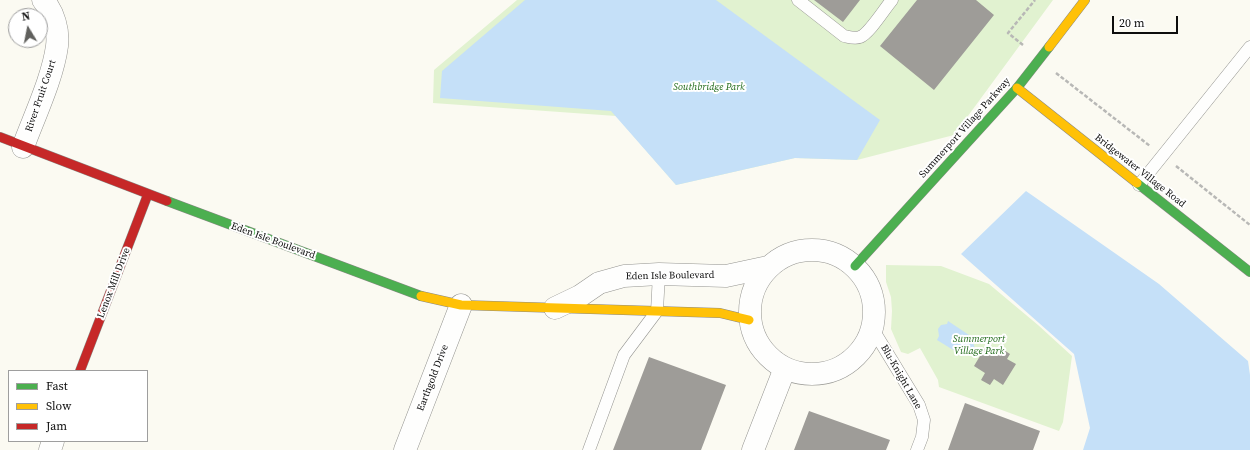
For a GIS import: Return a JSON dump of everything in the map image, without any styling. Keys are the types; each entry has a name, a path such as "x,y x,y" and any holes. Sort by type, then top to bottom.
{"street":[{"name":"River Fruit Court","path":"23,147 50,75 57,46 56,27 48,6 43,0"},
{"name":"Summerport Village Parkway","path":"855,266 1017,88 1085,0"},
{"name":"Bridgewater Village Road","path":"1017,88 1250,272"},
{"name":"Eden Isle Boulevard","path":"0,138 420,296 461,305 720,313 750,320"},
{"name":"Lenox Mill Drive","path":"80,370 148,194"},
{"path":"811,249 835,253 855,266 865,279 872,295 875,311 872,328 863,348 847,363 827,372 806,374 785,368 768,356 756,340 750,320 752,292 768,267 788,254 811,249"},
{"name":"Eden Isle Boulevard","path":"555,308 580,296 599,284 624,276 658,274 726,276 768,267"},
{"name":"Earthgold Drive","path":"404,450 461,305"},
{"path":"753,450 785,368"}],"lane":[{"path":"798,0 844,36 851,38 859,37 866,33 892,0"},
{"path":"1139,184 1250,47"},
{"path":"589,450 624,355 657,311 658,274"},
{"name":"Blu-Knight Lane","path":"872,328 919,405 924,420 922,437 917,450"}],"path":[{"path":"1008,33 1035,0"},
{"path":"1039,59 1250,226"}],"green space":[{"name":"Southbridge Park","path":"517,0 1053,0 954,135 857,160 795,158 676,185 616,116 433,103 434,70"},
{"name":"Summerport Village Park","path":"886,265 941,266 989,284 1072,356 1063,422 1059,431 939,387 938,380 920,348 908,354 901,352 891,329 891,297 886,282"}],"water":[{"name":"Southbridge Park","path":"525,0 716,0 880,120 857,160 795,158 676,185 611,111 440,98 442,71"},
{"path":"1026,191 1159,284 1248,361 1250,375 1250,450 1083,450 1090,428 1074,354 961,254"},
{"path":"948,321 975,339 973,342 975,349 972,353 965,354 963,356 937,340 939,336 938,329 941,325 947,324"}],"building":[{"path":"814,0 860,0 843,22"},
{"path":"917,0 976,0 994,15 934,90 880,46"},
{"path":"986,346 998,353 1001,348 1010,354 1007,359 1016,364 1003,385 994,379 990,385 981,380 985,373 974,366"},
{"path":"649,357 726,385 701,450 613,450"},
{"path":"965,403 1040,431 1033,450 948,450"},
{"path":"809,411 890,440 886,450 794,450"}],"traffic: fast":[{"path":"855,266 1017,88 1049,47"},
{"path":"1137,183 1250,272"},
{"path":"167,201 421,296"}],"traffic: slow":[{"path":"1049,47 1085,0"},
{"path":"1017,88 1137,183"},
{"path":"421,296 461,305 720,313 749,320"}],"traffic: jam":[{"path":"0,137 167,201"},
{"path":"80,370 148,194"}]}
